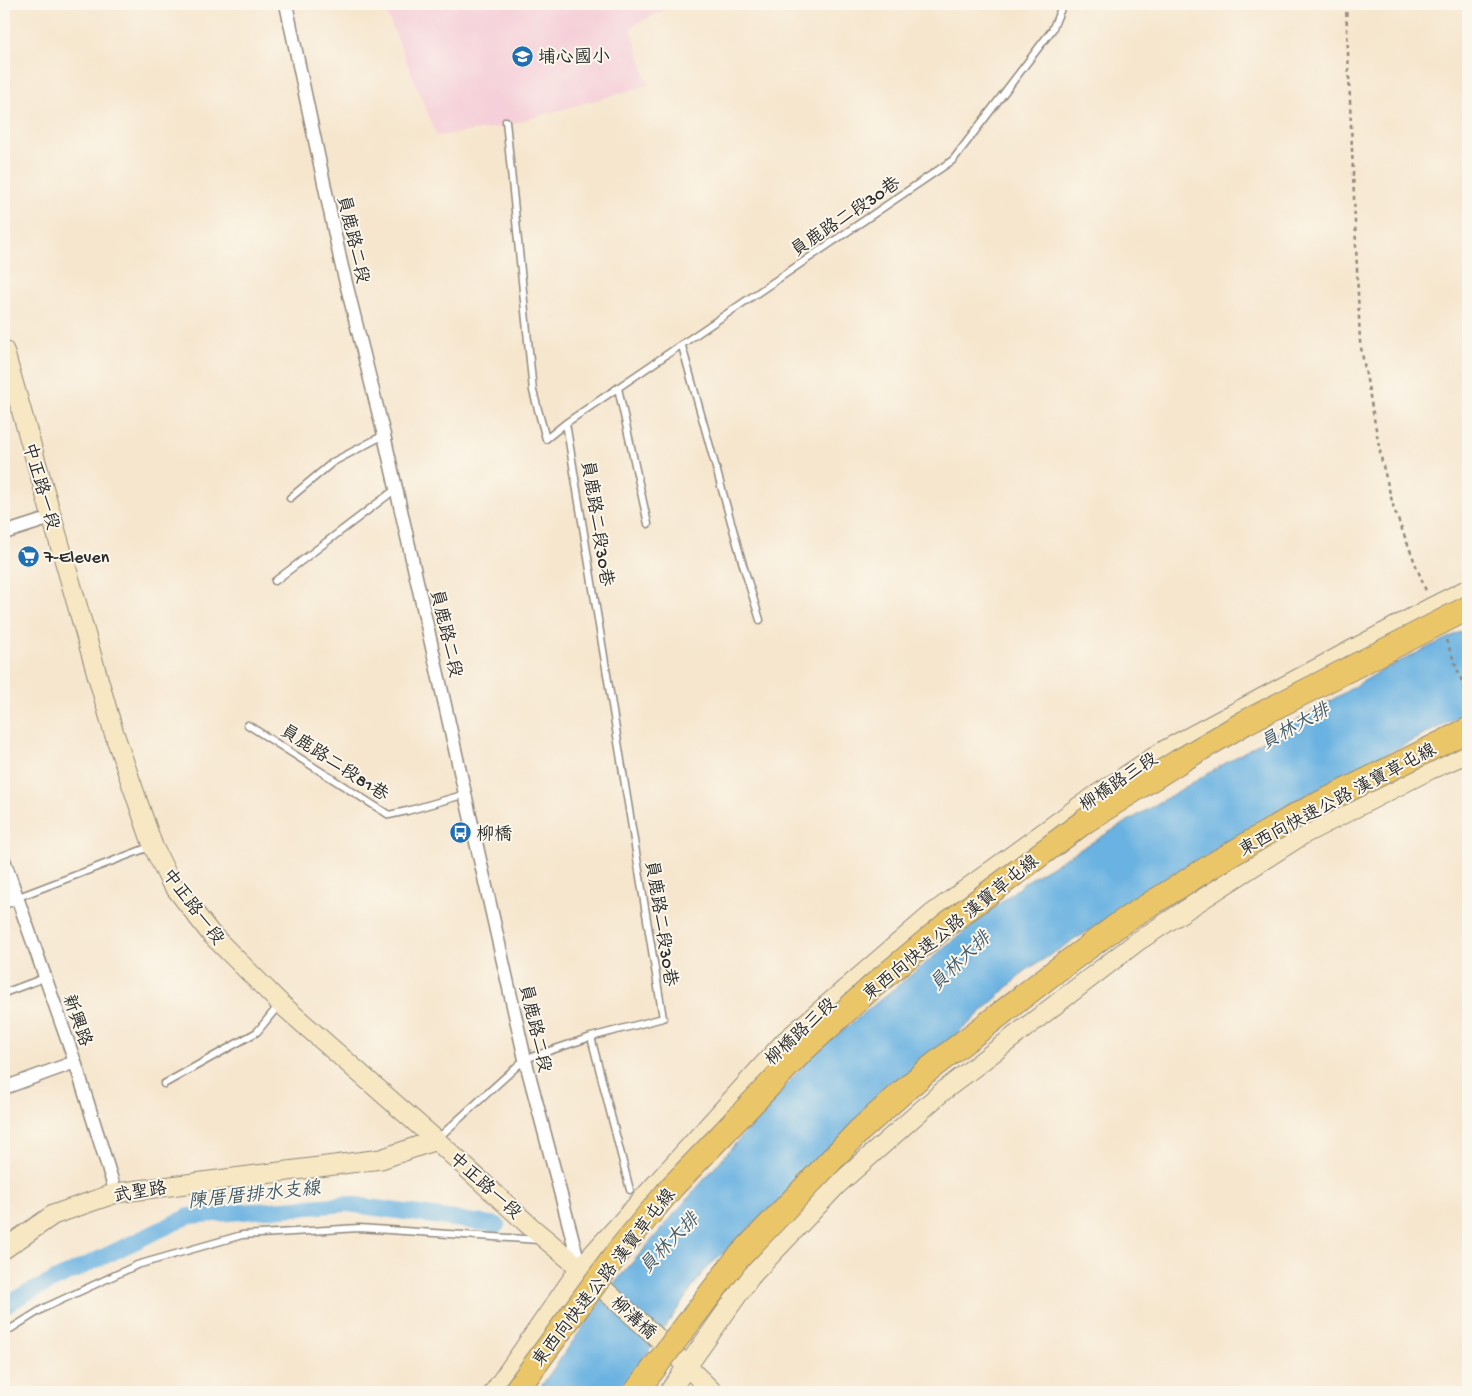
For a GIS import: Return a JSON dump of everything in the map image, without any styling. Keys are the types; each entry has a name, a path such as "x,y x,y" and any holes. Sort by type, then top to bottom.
{"highway":[{"name":"東西向快速公路 漢寶草屯線","path":"515,1392 621,1248 672,1187 802,1051 873,986 946,925 1085,821 1178,762 1246,722 1468,608"},
{"name":"東西向快速公路 漢寶草屯線","path":"636,1392 736,1260 859,1131 924,1073 1057,970 1118,926 1213,864 1297,815 1468,730"}],"main road":[{"name":"中正路一段","path":"4,350 113,730 153,846 170,881 211,934 281,1004 580,1268"},
{"name":"柳橋路三段","path":"494,1392 580,1268 784,1042 932,914 1080,806 1163,751 1468,589"},
{"path":"669,1392 751,1276 836,1186 942,1092 1138,941 1221,887 1304,834 1431,768 1468,754"},
{"name":"武聖路","path":"4,1249 53,1215 116,1193 381,1159 436,1140"},
{"name":"柳溝橋","path":"580,1268 661,1341 712,1392"}],"street":[{"name":"員鹿路二段","path":"286,4 341,263 384,435 525,1059 580,1268"},
{"path":"4,533 51,518"},
{"name":"新興路","path":"4,860 74,1062 116,1193"},
{"path":"4,902 16,898"},
{"path":"4,1088 74,1062"}],"lane":[{"name":"員鹿路二段30巷","path":"436,1140 525,1059 591,1037 663,1018 566,424 954,160 1052,30 1063,4"},
{"path":"506,121 533,392 546,439 566,424"},
{"path":"682,346 760,620"},
{"path":"618,388 648,524"},
{"path":"290,498 333,462 384,435"},
{"path":"275,580 396,489"},
{"name":"員鹿路二段81巷","path":"248,725 390,815 466,794"},
{"path":"16,898 153,846"},
{"path":"4,993 44,978"},
{"path":"164,1084 257,1032 281,1004"},
{"path":"591,1037 630,1190"},
{"path":"4,1333 44,1308 137,1265 242,1235 359,1228 548,1241"}],"path":[{"path":"1346,4 1360,342 1382,462 1394,509 1432,607"},
{"path":"1445,638 1468,697"}],"shaded area":[{"name":"埔心國小","path":"383,4 678,4 630,27 649,85 500,127 437,136"}],"water":[{"name":"員林大排","path":"1468,628 1468,712 1289,804 1025,971 703,1272 621,1392 537,1392 612,1286 812,1055 1027,881 1384,669"}],"waterway":[{"name":"陳厝厝排水支線","path":"4,1307 21,1296 189,1216 348,1204 497,1225"}],"place":[{"name":"埔心國小","path":"522,56"},
{"name":"7-Eleven","path":"28,556"},
{"name":"柳橋","path":"460,833"}]}
